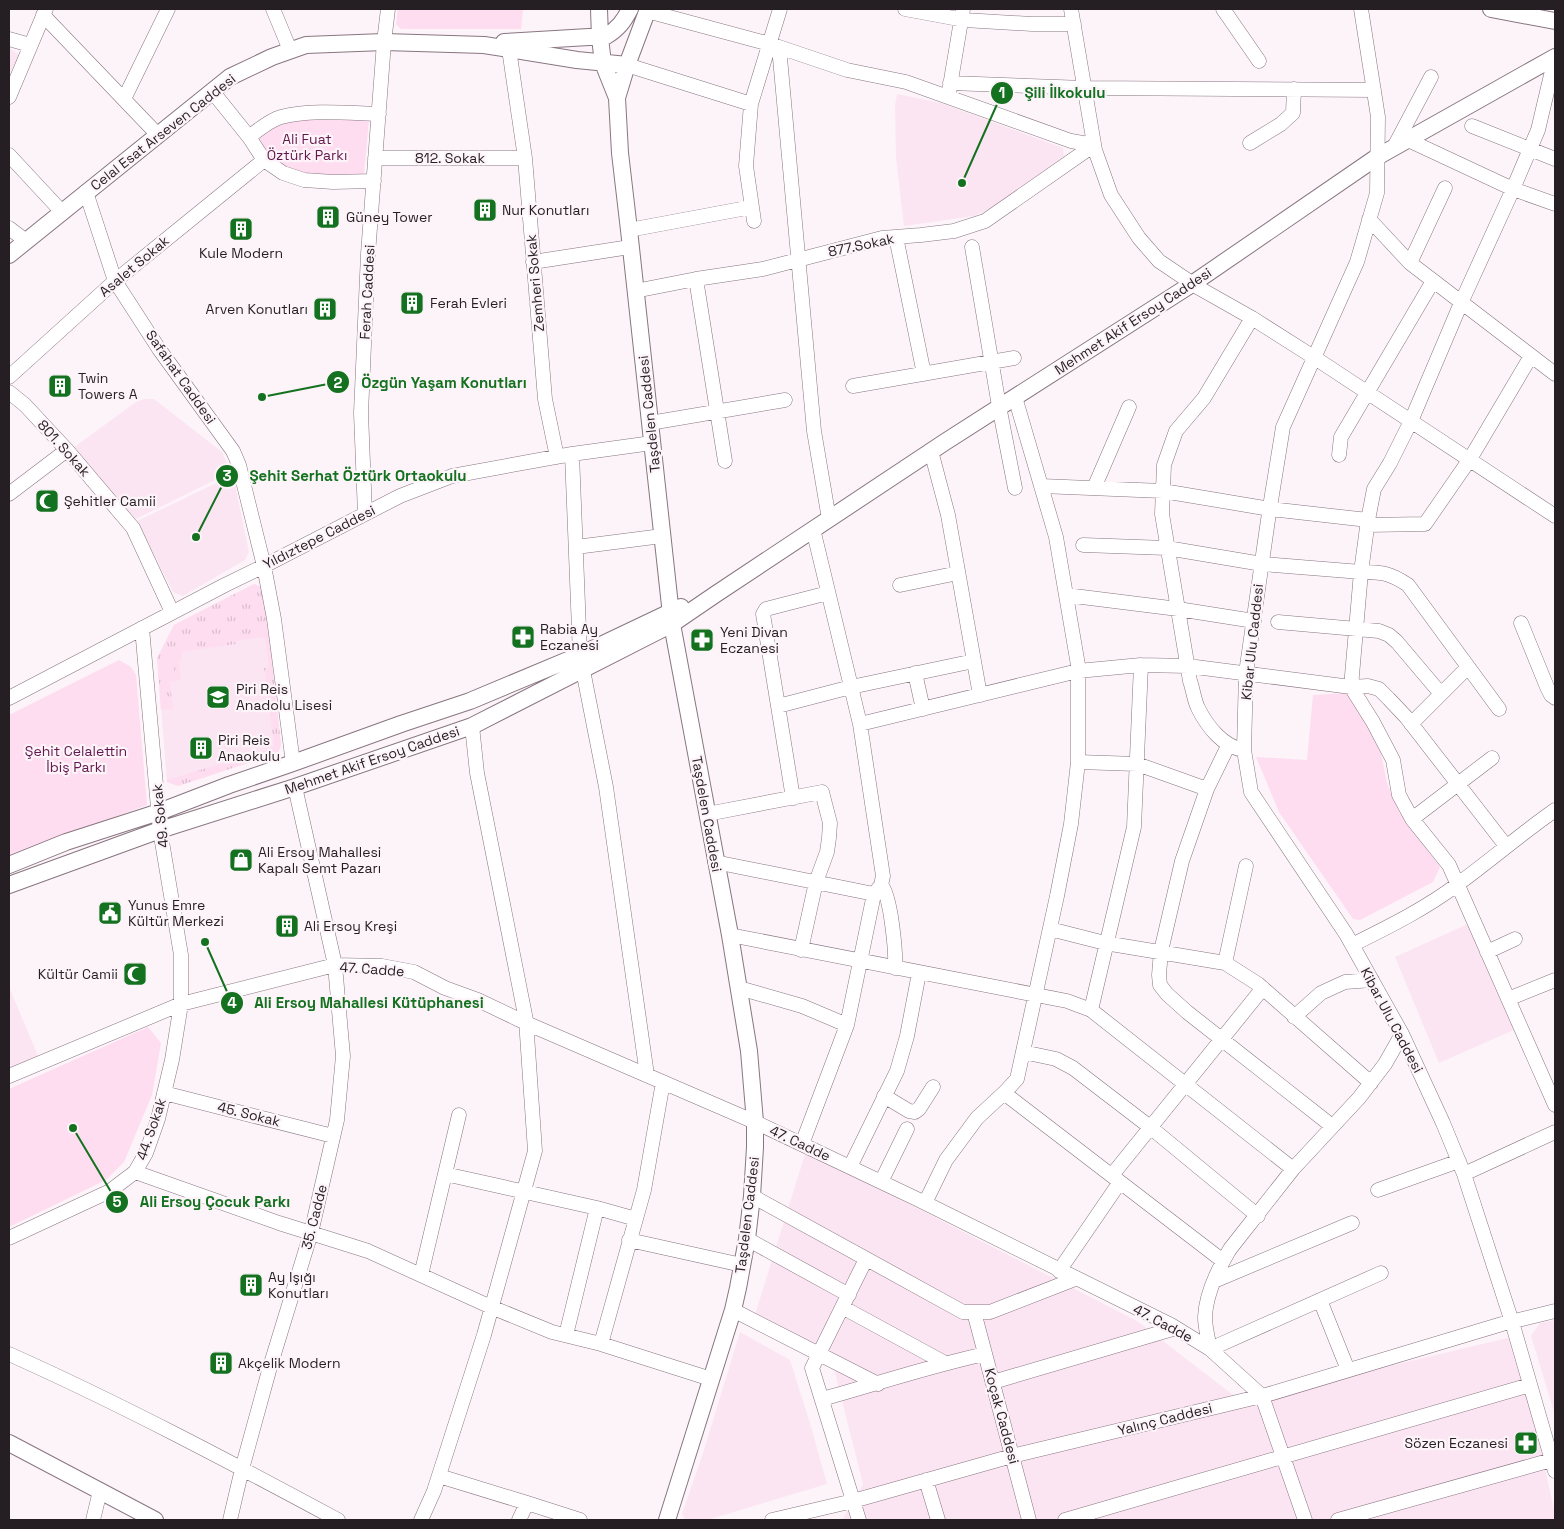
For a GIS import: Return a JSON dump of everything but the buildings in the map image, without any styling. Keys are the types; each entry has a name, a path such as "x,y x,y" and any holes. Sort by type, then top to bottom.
{"main road":[{"path":"599,9 603,37 603,63 616,98"},
{"path":"603,37 620,27 630,9"},
{"path":"1491,9 1555,21"},
{"path":"616,98 648,10"},
{"path":"484,45 520,41 618,38 629,48 629,60"},
{"name":"Celal Esat Arseven Caddesi","path":"9,255 230,77 272,57 306,45 384,42 484,45"},
{"path":"484,45 603,63 629,60"},
{"name":"Mehmet Akif Ersoy Caddesi","path":"9,885 160,830 295,787 472,726 581,663 716,594 999,406 1192,284 1377,157 1555,58"},
{"name":"Taşdelen Caddesi","path":"616,98 628,230 672,618 739,988 749,1051 755,1122 752,1196 747,1239 733,1310 667,1520"},
{"name":"Mehmet Akif Ersoy Caddesi","path":"9,865 66,842 159,812 400,724 581,663"},
{"path":"9,1443 155,1520"}],"street":[{"path":"124,99 168,9"},
{"path":"273,9 290,50"},
{"name":"Ferah Caddesi","path":"365,514 361,414 366,287 378,114 388,9"},
{"path":"754,221 746,166 750,104 774,46 780,9"},
{"path":"905,9 962,14 1032,24 1074,24"},
{"path":"1071,9 1094,145 1111,195 1139,238 1159,261 1192,284 1252,318 1368,392 1555,516"},
{"path":"1223,9 1260,61"},
{"name":"Kibar Ulu Caddesi","path":"1361,9 1378,117 1377,193 1356,262 1284,427 1246,673 1244,750 1251,792 1352,945 1372,980 1402,1034 1462,1167 1512,1322 1554,1463"},
{"path":"648,10 774,46 847,70 949,90 1085,88 1374,90"},
{"path":"9,97 44,12 158,135"},
{"path":"949,90 962,14"},
{"path":"9,39 30,45"},
{"path":"774,46 799,260 814,431 829,519"},
{"name":"Zemheri Sokak","path":"509,49 525,158 545,399 557,457"},
{"path":"1555,58 1538,130 1530,150 1461,303 1411,421 1390,463 1374,489 1361,572 1351,687 1373,722 1393,760 1399,795 1412,820 1449,865 1555,1105"},
{"path":"629,60 750,104"},
{"path":"1431,78 1401,144 1555,204"},
{"path":"1250,143 1281,124 1293,113 1294,89"},
{"path":"949,90 1071,141 1094,145"},
{"path":"212,91 264,160 283,173 304,180 333,182 374,181"},
{"path":"248,137 281,117 316,112 378,114"},
{"path":"1472,126 1555,159"},
{"name":"877.Sokak","path":"635,291 763,269 882,238 954,231 985,221 1094,145"},
{"path":"9,155 62,212"},
{"name":"812. Sokak","path":"375,158 525,158"},
{"name":"Asalet Sokak","path":"9,377 115,281 264,160"},
{"path":"1410,263 1445,188"},
{"name":"Safahat Caddesi","path":"86,192 115,281 159,349 233,451 240,465 264,566 281,665 293,763"},
{"path":"628,230 752,207"},
{"path":"1369,219 1410,263 1555,374"},
{"path":"9,228 26,241"},
{"path":"896,237 924,374"},
{"path":"533,262 630,247"},
{"path":"972,247 1015,488"},
{"path":"696,279 725,461"},
{"path":"1340,455 1341,437 1433,281"},
{"path":"1244,750 1228,746 1210,728 1198,707 1190,681 1162,514 1164,465 1176,431 1204,398 1252,318"},
{"path":"1041,486 1163,491 1368,523 1425,524 1470,459 1531,356"},
{"path":"853,386 1014,358"},
{"name":"801. Sokak","path":"9,392 25,405 67,450 133,528 172,612"},
{"path":"925,1203 946,1160 956,1146 977,1118 1017,1079 1071,824 1078,762 1078,670 1066,595 1056,537 1015,396"},
{"path":"650,423 785,400"},
{"path":"1094,488 1129,408"},
{"name":"Yıldıztepe Caddesi","path":"9,698 172,612 400,496 452,476 572,454 652,443"},
{"path":"9,494 67,450"},
{"path":"930,451 948,515 980,695"},
{"path":"572,454 581,663 606,786 647,1075"},
{"path":"802,1144 847,1025 877,890 883,876 860,724 813,529"},
{"path":"576,546 662,536"},
{"path":"1084,545 1167,548 1262,564 1378,572 1395,576 1408,585 1499,709"},
{"path":"900,585 958,573"},
{"path":"793,798 763,614 766,609 828,594"},
{"path":"1066,595 1254,621"},
{"path":"1278,622 1356,628 1379,631 1389,635 1441,694"},
{"path":"1521,623 1547,687 1555,698"},
{"name":"49. Sokak","path":"142,628 160,830 181,954 181,1004"},
{"path":"778,706 915,673 974,661"},
{"path":"860,724 1078,670 1142,665 1188,666 1351,687 1368,686 1379,689 1411,724 1506,846"},
{"path":"1090,1010 1134,827 1142,665"},
{"path":"1411,724 1468,667"},
{"path":"915,673 923,709"},
{"path":"421,1520 439,1476 491,1307 535,1151 526,1023 477,773 472,726"},
{"path":"1228,746 1207,789 1182,860 1161,951 1160,985 1187,1012 1332,1126"},
{"path":"1412,820 1492,758"},
{"path":"1078,762 1137,764 1207,789"},
{"name":"35. Cadde","path":"230,1520 270,1367 311,1233 337,1120 343,1056 335,965 295,787"},
{"path":"707,814 822,792 830,823 829,838 827,852 816,882 801,950"},
{"path":"1352,945 1399,922 1458,885 1555,810"},
{"path":"715,862 816,882 884,890 889,903 896,958 895,968"},
{"path":"1225,963 1246,866"},
{"path":"1050,929 1106,943 1225,963 1263,988 1371,1083"},
{"path":"730,935 1067,1001 1090,1010 1293,1169"},
{"path":"1487,952 1515,939"},
{"name":"47. Cadde","path":"9,1076 181,1004 335,965 382,966 414,972 526,1023 755,1122 925,1203 1176,1328 1210,1349 1262,1396 1305,1520"},
{"path":"850,1167 897,1071 907,1036 920,973"},
{"path":"1294,1017 1321,993 1345,982 1372,980"},
{"path":"1508,999 1555,980"},
{"path":"739,988 802,1006 847,1025"},
{"path":"1059,1271 1150,1127 1263,988"},
{"name":"44. Sokak","path":"9,1238 110,1192 135,1172 146,1153 158,1119 172,1060 181,1004"},
{"path":"1381,1273 1210,1349 1205,1317 1210,1290 1223,1261 1293,1169 1371,1083 1385,1064 1402,1034"},
{"path":"1023,1052 1056,1059 1074,1068 1150,1127 1258,1216"},
{"path":"601,1344 644,1190 663,1082"},
{"path":"884,1096 915,1112 933,1087"},
{"name":"45. Sokak","path":"164,1092 333,1136"},
{"path":"1004,1093 1223,1261"},
{"path":"421,1275 460,1115"},
{"path":"881,1182 907,1129"},
{"path":"1378,1190 1462,1167 1555,1132"},
{"path":"135,1172 368,1251 491,1307 552,1332 601,1344 711,1379"},
{"path":"445,1174 597,1208 636,1219"},
{"path":"752,1196 963,1312 990,1312 1075,1279"},
{"path":"566,1335 597,1208"},
{"path":"1214,1281 1352,1223"},
{"path":"747,1239 945,1363"},
{"path":"630,1240 742,1265"},
{"path":"859,1520 812,1368 866,1260"},
{"path":"1320,1300 1348,1370"},
{"path":"733,1310 878,1384"},
{"name":"Yalınç Caddesi","path":"772,1520 853,1501 1012,1456 1262,1396 1555,1311"},
{"name":"Koçak Caddesi","path":"974,1312 1030,1520"},
{"path":"993,1382 1176,1328"},
{"path":"9,1354 156,1424 338,1520"},
{"path":"822,1399 945,1363 986,1354"},
{"path":"1064,1520 1530,1385"},
{"path":"1338,1520 1554,1463"},
{"path":"439,1476 580,1520"},
{"path":"926,1480 938,1520"},
{"path":"93,1520 100,1491"},
{"path":"519,1520 527,1503"}],"shaded area":[{"path":"9,48 19,55 9,75"},
{"path":"897,94 941,103 1063,148 1064,156 990,209 974,216 904,226 896,158 895,105"},
{"path":"144,399 154,399 222,452 231,472 136,519 73,448 136,402"},
{"path":"233,475 249,552 245,560 183,596 173,592 137,521"},
{"name":"Piri Reis Anadolu Lisesi","path":"254,584 264,588 281,745 278,753 178,786 167,782 157,658 174,625"},
{"path":"1468,924 1514,1030 1439,1063 1395,957"},
{"path":"9,987 39,1058 9,1070"},
{"path":"806,1151 1137,1321 1241,1401 1516,1336 1555,1520 842,1520 863,1484 832,1361 753,1321"},
{"path":"1555,1320 1555,1415 1531,1336 1540,1323"},
{"path":"740,1332 790,1360 827,1484 707,1520 685,1520 682,1514"}],"green space":[{"path":"398,9 523,9 521,29 401,29 396,24"},
{"name":"Ali Fuat Öztürk Parkı","path":"288,120 369,120 364,174 359,176 295,174 272,162 254,139 261,133"},
{"path":"254,584 264,588 281,745 278,753 178,786 167,782 167,780 270,749 274,745 264,668 269,667 265,637 236,641 236,644 181,652 182,660 179,661 181,680 170,682 173,709 161,710 157,658 174,625"},
{"name":"Şehit Celalettin İbiş Parkı","path":"119,660 131,667 136,675 147,805 9,856 9,715"},
{"path":"173,663 175,678 165,680 163,664"},
{"path":"1347,693 1379,744 1387,783 1399,812 1440,867 1433,882 1360,920 1353,919 1279,812 1256,757 1307,760 1313,695"},
{"path":"148,1027 161,1043 152,1095 124,1162 106,1180 9,1227 9,1089"}],"place":[{"name":"Şili İlkokulu","path":"962,183"},
{"name":"Nur Konutları","path":"485,210"},
{"name":"Güney Tower","path":"328,217"},
{"name":"Kule Modern","path":"241,229"},
{"name":"Ferah Evleri","path":"412,303"},
{"name":"Arven Konutları","path":"325,309"},
{"name":"Twin Towers A","path":"60,386"},
{"name":"Özgün Yaşam Konutları","path":"262,397"},
{"name":"Şehitler Camii","path":"47,501"},
{"name":"Şehit Serhat Öztürk Ortaokulu","path":"196,537"},
{"name":"Rabia Ay Eczanesi","path":"523,637"},
{"name":"Yeni Divan Eczanesi","path":"702,640"},
{"name":"Piri Reis Anadolu Lisesi","path":"218,697"},
{"name":"Piri Reis Anaokulu","path":"201,748"},
{"name":"Ali Ersoy Mahallesi Kapalı Semt Pazarı","path":"241,860"},
{"name":"Yunus Emre Kültür Merkezi","path":"110,913"},
{"name":"Ali Ersoy Kreşi","path":"287,926"},
{"name":"Ali Ersoy Mahallesi Kütüphanesi","path":"205,942"},
{"name":"Kültür Camii","path":"135,974"},
{"name":"Ali Ersoy Çocuk Parkı","path":"73,1128"},
{"name":"Ay Işığı Konutları","path":"251,1285"},
{"name":"Akçelik Modern","path":"221,1363"},
{"name":"Sözen Eczanesi","path":"1526,1443"}]}
